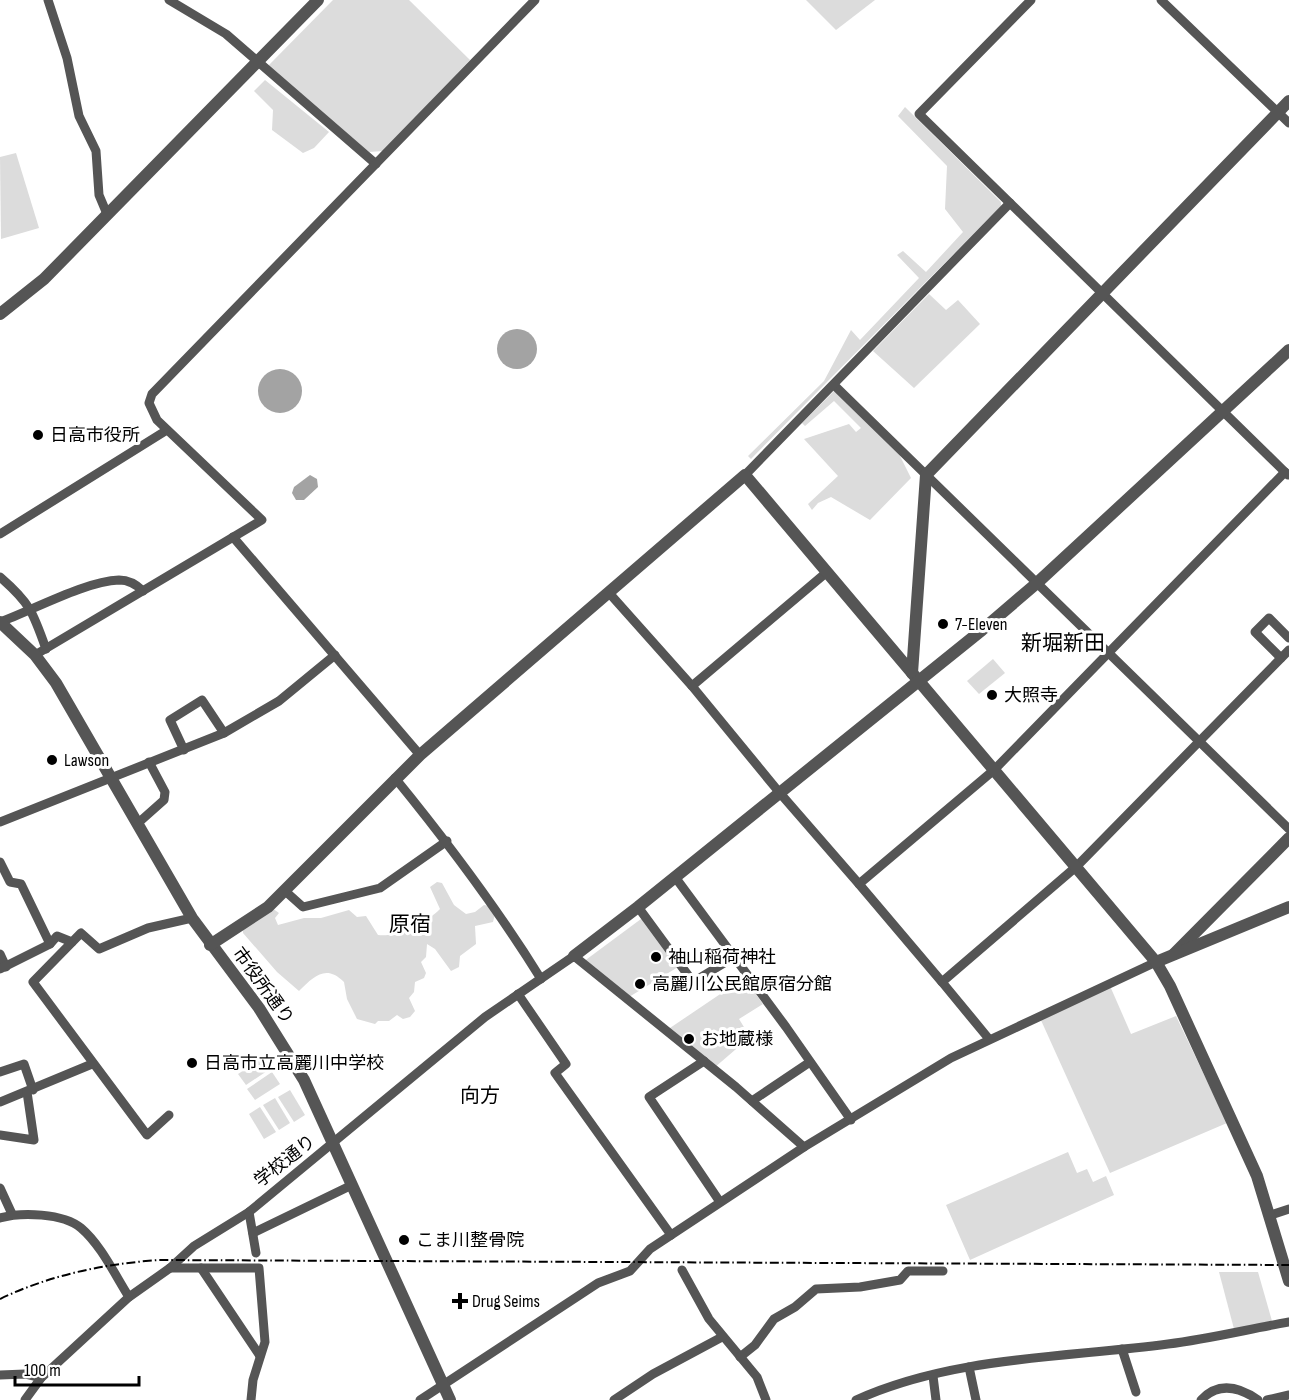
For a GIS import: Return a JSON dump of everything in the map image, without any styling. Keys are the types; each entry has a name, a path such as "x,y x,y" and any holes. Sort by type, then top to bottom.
{"street":[{"path":"48,0 68,58 79,116 96,151 99,195 107,214"},
{"path":"170,0 204,19 258,61 375,165"},
{"path":"0,314 44,279 318,0"},
{"path":"0,577 24,597 33,610 40,652 262,520 157,420 149,403 152,394 535,0"},
{"path":"859,884 994,770 1287,474 919,114 1031,0"},
{"path":"1161,0 1289,123"},
{"path":"915,677 926,475 1289,101"},
{"path":"210,945 268,907 420,755 610,594 745,475 1010,203"},
{"path":"804,1147 704,1061 574,956 675,877 915,677 1037,583 1289,350"},
{"path":"834,384 1289,829"},
{"path":"0,534 168,430"},
{"path":"745,475 1156,962 1257,1176 1285,1253 1289,1281"},
{"path":"234,537 420,755"},
{"path":"692,686 826,572"},
{"path":"0,622 100,583 120,580 135,583 143,591"},
{"path":"610,594 692,686 778,792 990,1039"},
{"path":"1281,658 1255,632 1269,618 1289,638"},
{"name":"市役所通り","path":"0,622 40,652 192,918 259,1008 304,1080 450,1400"},
{"path":"942,982 1077,866 1289,650"},
{"path":"0,822 224,733 279,701 335,655"},
{"path":"184,750 170,720 202,700 224,733"},
{"path":"137,824 164,800 165,792 149,762"},
{"path":"395,778 447,841 496,908 541,979"},
{"path":"1174,954 1289,838"},
{"path":"284,890 303,907 380,888 447,841"},
{"path":"0,862 10,882 21,884 50,944"},
{"path":"675,877 851,1120"},
{"path":"638,907 693,982 734,957"},
{"path":"420,1400 598,1282 630,1270 650,1249 804,1147 951,1058 1156,962 1289,907"},
{"path":"169,1114 147,1135 33,982 81,933 99,949 148,928 192,918"},
{"path":"0,954 3,968 50,944 57,936 72,942"},
{"name":"学校通り","path":"25,1400 41,1378 129,1297 170,1268 194,1246 249,1212 485,1017 574,956"},
{"path":"518,994 566,1064 555,1073 671,1235"},
{"path":"704,1061 649,1097 720,1202"},
{"path":"752,1101 810,1062"},
{"path":"0,1072 24,1064 30,1091 34,1140 0,1135"},
{"path":"0,1102 92,1064"},
{"path":"253,1233 352,1185"},
{"path":"0,1188 12,1214"},
{"path":"1271,1215 1289,1209"},
{"path":"249,1212 256,1253"},
{"path":"0,1218 12,1214 39,1214 80,1227 129,1297"},
{"path":"170,1268 259,1268 266,1323 265,1342 251,1400"},
{"path":"201,1268 260,1356"},
{"path":"682,1270 709,1319 757,1377 766,1400"},
{"path":"740,1357 755,1345 774,1319 795,1307 816,1289 860,1287 900,1280 908,1271 943,1270"},
{"path":"856,1400 882,1388 969,1367 1046,1355 1170,1344 1289,1322"},
{"path":"614,1400 653,1374 722,1337"},
{"path":"1122,1349 1136,1392"},
{"path":"969,1367 976,1400"},
{"path":"0,1375 25,1374 41,1378"},
{"path":"933,1376 936,1400"},
{"path":"1204,1399 1216,1388 1224,1386 1247,1392 1258,1400"},
{"path":"1267,1400 1289,1395"}],"shaded area":[{"path":"333,0 409,0 470,60 383,151 369,152 268,66"},
{"path":"806,0 875,0 836,30"},
{"path":"265,80 329,132 314,148 303,153 272,130 273,110 254,91"},
{"path":"905,107 1001,202 1001,206 751,459 748,456 824,381 851,330 860,340 919,278 897,255 903,251 926,272 963,232 945,209 947,166 898,116"},
{"path":"16,153 39,228 1,239 0,157"},
{"path":"929,294 946,310 958,300 980,324 914,388 873,351"},
{"path":"517,329 525,330 531,335 536,341 536,357 531,363 525,368 517,369 509,368 503,363 498,357 497,349 498,341 503,335 509,330"},
{"path":"280,369 296,375 302,391 296,407 280,413 264,407 258,391 264,375"},
{"path":"835,390 898,452 911,478 870,520 831,497 818,503 812,510 808,504 838,476 804,439 849,424 856,432 861,428 834,401 805,426 802,423"},
{"path":"310,475 317,479 318,487 304,500 296,500 292,493 294,487"},
{"path":"993,659 1005,673 979,694 967,681"},
{"path":"437,882 442,883 454,905 466,914 475,912 484,905 489,906 495,914 493,922 475,926 476,944 460,956 459,967 451,971 435,949 427,944 426,957 421,962 426,973 424,978 415,982 414,992 409,998 415,1011 410,1017 403,1019 397,1015 389,1021 378,1021 375,1024 357,1019 347,999 344,982 331,974 320,974 299,991 277,972 243,933 243,928 272,908 279,913 275,918 278,925 304,918 321,918 349,910 357,917 366,916 378,935 402,932 420,924 440,909 430,887"},
{"path":"644,919 678,967 629,997 583,962"},
{"path":"744,978 763,1004 739,1019 750,1037 714,1068 667,1030"},
{"path":"1110,986 1131,1034 1176,1016 1227,1123 1110,1173 1040,1018"},
{"path":"263,1058 270,1069 246,1085 238,1074"},
{"path":"272,1072 280,1084 255,1100 247,1089"},
{"path":"290,1090 305,1115 294,1122 278,1097"},
{"path":"275,1098 290,1123 279,1130 263,1105"},
{"path":"260,1107 276,1132 264,1139 249,1114"},
{"path":"1068,1152 1077,1173 1087,1169 1093,1182 1106,1176 1114,1195 970,1260 946,1205"},
{"path":"1219,1272 1258,1272 1272,1321 1234,1329"}],"railway":[{"path":"0,1299 38,1283 77,1272 118,1264 159,1260 1289,1265"}],"place":[{"name":"日高市役所","path":"38,435"},
{"name":"7-Eleven","path":"943,624"},
{"name":"大照寺","path":"992,695"},
{"name":"Lawson","path":"52,760"},
{"name":"袖山稲荷神社","path":"656,957"},
{"name":"高麗川公民館原宿分館","path":"640,984"},
{"name":"お地蔵様","path":"689,1039"},
{"name":"日高市立高麗川中学校","path":"192,1063"},
{"name":"こま川整骨院","path":"404,1240"},
{"name":"Drug Seims","path":"460,1301"}],"district":[{"name":"新堀新田","path":"1063,643"},
{"name":"原宿","path":"410,924"},
{"name":"向方","path":"480,1096"}]}
